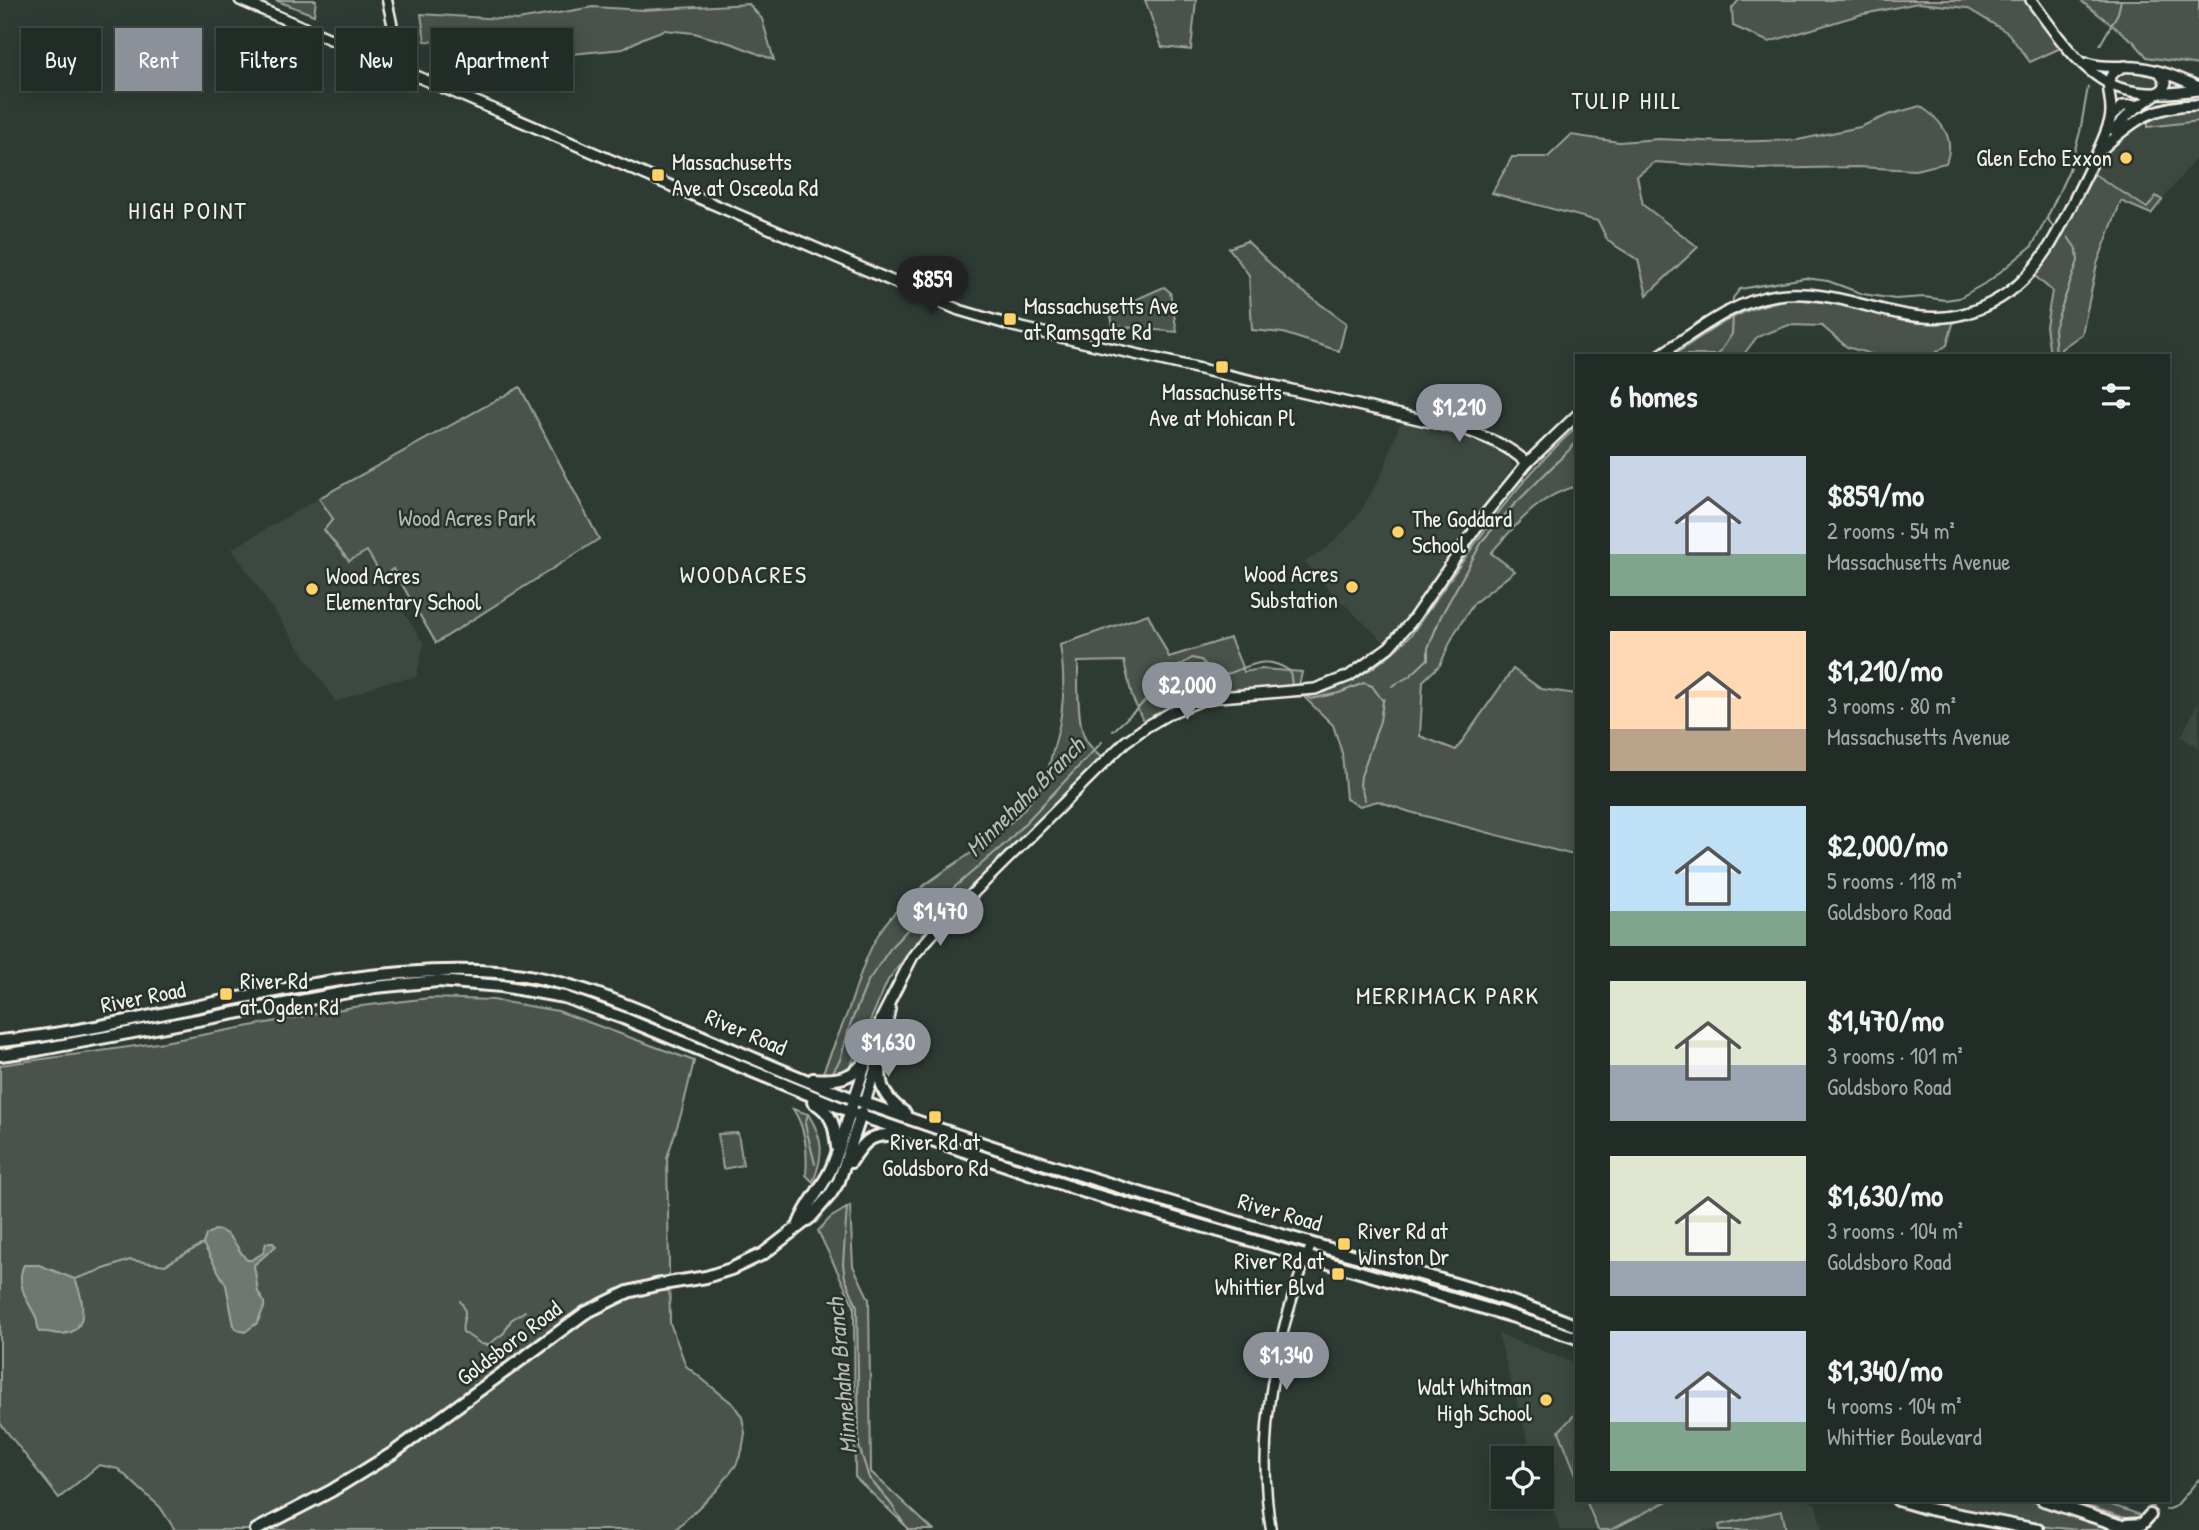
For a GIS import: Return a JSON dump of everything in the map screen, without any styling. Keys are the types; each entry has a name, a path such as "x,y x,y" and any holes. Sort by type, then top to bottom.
{"main road":[{"path":"240,0 336,41"},
{"path":"2031,0 2057,37 2079,60 2108,83 2124,90 2158,93 2199,89"},
{"path":"2079,60 2107,68 2125,66 2159,71 2199,89"},
{"path":"2099,152 2110,119 2108,83 2112,73 2125,66"},
{"path":"1662,354 1733,309 1754,300 1800,293 1832,296 1886,312 1922,318 1955,315 1984,305 2017,285 2045,255 2099,152 2117,126 2158,93 2166,83 2159,71"},
{"path":"417,76 959,310 1013,326 1465,430 1495,441 1527,463"},
{"path":"2110,119 2123,106 2199,105"},
{"path":"2099,152 2130,123 2164,107"},
{"name":"Goldsboro Road","path":"860,1101 866,1060 892,997 913,956 1125,742 1170,713 1207,698 1315,689 1349,676 1389,647 1411,622 1487,512 1527,463 1575,417"},
{"name":"River Road","path":"0,1041 103,1026 375,974 438,969 502,972 564,984 624,1004 860,1101 1088,1178 1485,1293 1575,1325"},
{"name":"River Road","path":"0,1055 37,1051 375,987 438,981 502,986 564,997 623,1018 855,1114 1085,1192 1511,1316 1575,1337"},
{"name":"Goldsboro Road","path":"799,1224 803,1212 819,1191 855,1114 882,1046 892,997"},
{"path":"882,1046 882,1089 890,1101 919,1122"},
{"path":"803,1078 844,1078 860,1068 866,1060"},
{"path":"784,1084 817,1104 831,1118 835,1125 837,1155"},
{"name":"Goldsboro Road","path":"256,1530 331,1491 393,1453 585,1312 628,1292 706,1277 763,1254 811,1217 839,1181 855,1114"},
{"path":"839,1181 861,1145 874,1137 886,1134 910,1136 944,1144"},
{"path":"1905,1502 2038,1530"},
{"path":"2049,1502 2134,1530"},
{"path":"2121,1525 2142,1524 2150,1515"}],"street":[{"path":"387,0 393,28"},
{"path":"1271,1530 1266,1460 1272,1383 1286,1322 1311,1243"}],"shaded area":[{"path":"2123,71 2147,72 2156,75 2160,82 2153,88 2130,87 2117,80 2118,74"},
{"path":"2199,108 2199,154 2151,214 2087,183 2114,140 2132,124"},
{"path":"1403,420 1412,420 1475,438 1507,455 1513,466 1401,626 1384,642 1330,591 1305,562 1328,547 1361,511 1383,471"},
{"path":"319,498 334,519 378,543 394,569 386,585 424,644 416,677 383,683 336,702 232,549"},
{"path":"2199,700 2199,748 2181,737"},
{"path":"215,1230 230,1237 247,1260 263,1253 266,1243 276,1246 254,1265 258,1292 264,1302 264,1308 257,1323 245,1332 234,1326 226,1285 203,1244 206,1235"},
{"path":"24,1265 39,1265 75,1279 82,1313 81,1321 71,1332 39,1332 36,1317 21,1285"},
{"name":"Walt Whitman High School","path":"1498,1334 1575,1363 1575,1502 1812,1502 1816,1504 1822,1530 1560,1530 1553,1509 1554,1446 1530,1446"}],"green space":[{"path":"275,0 316,0 314,15"},
{"path":"1145,0 1196,0 1191,50 1162,47"},
{"path":"1739,0 2031,0 2065,46 2030,62 2008,33 1967,8 1918,3 1859,15 1769,42 1733,26 1732,8"},
{"path":"2080,0 2199,0 2199,65 2147,57 2134,42"},
{"path":"749,4 762,19 774,60 694,33 664,30 623,49 573,54 573,28 431,28 431,41 425,41 421,14 518,20 593,7 643,10"},
{"path":"1920,106 1945,130 1949,145 1946,163 1915,170 1857,167 1756,169 1655,162 1637,176 1643,205 1698,247 1647,295 1638,260 1608,241 1598,221 1492,193 1512,157 1548,157 1571,135 1619,142 1659,139 1724,142 1798,140 1860,127"},
{"path":"2199,108 2199,121 2148,127 2148,117 2169,110"},
{"path":"2094,174 2147,208 2156,196 2162,200 2151,214 2121,201 2097,264 2082,334 2061,349 2062,354 2050,354 2046,326 2052,291 2035,276 2056,247"},
{"path":"1247,241 1286,279 1346,323 1339,351 1283,333 1252,330 1249,275 1229,248"},
{"path":"1164,287 1170,292 1177,332 1113,326 1110,311"},
{"path":"1794,299 1838,304 1903,321 1954,320 1947,345 1934,354 1871,354 1847,347 1822,326 1789,325 1757,337 1744,354 1676,354 1730,319 1777,302"},
{"name":"Wood Acres Park","path":"520,387 599,539 436,643 393,569 382,576 367,551 349,561 324,530 333,519 319,498"},
{"path":"1575,429 1575,487 1551,496 1529,512 1491,553 1515,571 1474,603 1454,634 1440,665 1423,681 1420,736 1456,750 1513,669 1541,689 1575,694 1575,855 1378,801 1360,806 1346,799 1342,753 1333,725 1304,697 1335,688 1362,675 1388,657 1411,635 1508,500 1552,450"},
{"path":"1148,614 1169,657 1230,638 1244,672 1261,669 1302,672 1298,691 1223,696 1146,727 1132,697 1124,661 1078,662 1078,700 1082,729 1088,743 1106,762 926,930 888,980 850,1067 838,1075 822,1075 868,955 886,923 917,891 1005,827 1031,801 1044,781 1062,711 1063,672 1060,645"},
{"path":"430,998 493,1000 558,1011 694,1061 667,1158 670,1323 686,1366 733,1404 742,1417 745,1433 736,1465 717,1490 675,1530 175,1530 160,1507 118,1469 99,1465 59,1498 0,1423 0,1065 164,1042 353,1007"},
{"path":"793,1109 808,1114 820,1139 819,1164 813,1182 806,1175 805,1140"},
{"path":"738,1133 743,1165 723,1169 718,1134"},
{"path":"850,1206 853,1266 869,1299 871,1472 933,1530 910,1530 855,1477 854,1306 818,1231 830,1218"},
{"path":"1370,1270 1424,1281 1501,1303 1575,1328 1575,1334"},
{"path":"1575,1414 1575,1472 1559,1431"},
{"path":"1587,1502 1665,1502 1611,1530 1598,1530"},
{"path":"1920,1502 2034,1502 2118,1530 2037,1526"},
{"path":"2075,1502 2103,1502 2138,1514 2142,1519 2135,1521"},
{"path":"1782,1511 1786,1530 1720,1530 1719,1525"}],"waterway":[{"name":"Minnehaha Branch","path":"2100,45 2118,13 2121,0"},
{"name":"Minnehaha Branch","path":"1732,306 1733,298 1740,289 1805,278 1828,281 1863,294 1895,299 1924,297 1945,300 1959,298 1989,281 2032,246 2047,218 2069,170 2080,132 2088,87"},
{"path":"2048,219 2053,227"},
{"path":"2056,354 2054,328 2078,261 2077,250 2068,237"},
{"name":"Minnehaha Branch","path":"1719,354 1732,334 1733,315"},
{"name":"Minnehaha Branch","path":"1392,686 1410,676 1428,659 1428,648 1441,616 1483,540 1575,444"},
{"name":"Minnehaha Branch","path":"1113,731 1169,679 1179,666 1192,658 1201,660 1217,677 1253,664 1279,665 1290,671 1292,685"},
{"name":"Minnehaha Branch","path":"1308,697 1311,699 1339,693 1364,683 1372,686 1383,701 1384,699"},
{"path":"1365,800 1360,785 1361,776 1380,721 1383,701"},
{"name":"Minnehaha Branch","path":"831,1075 840,1060 850,1025 868,981 892,946 931,905 1007,842 1102,742"},
{"name":"Minnehaha Branch","path":"808,1114 805,1124 815,1164"},
{"name":"Minnehaha Branch","path":"847,1207 843,1264 845,1278 857,1306 859,1446 869,1478 908,1530"},
{"path":"75,1279 130,1260 165,1265 203,1244"},
{"path":"460,1301 465,1310 463,1332 481,1344 488,1345 504,1333 511,1320 525,1311"},
{"path":"2166,1510 2176,1506 2199,1479"},
{"path":"2140,1502 2154,1507"}],"place":[{"name":"Glen Echo Exxon","path":"2126,158"},
{"name":"Massachusetts Ave at Osceola Rd","path":"658,175"},
{"name":"Massachusetts Ave at Ramsgate Rd","path":"1010,319"},
{"name":"Massachusetts Ave at Mohican Pl","path":"1222,367"},
{"name":"The Goddard School","path":"1398,532"},
{"name":"Wood Acres Substation","path":"1352,587"},
{"name":"Wood Acres Elementary School","path":"312,589"},
{"name":"River Rd at Ogden Rd","path":"226,994"},
{"name":"River Rd at Goldsboro Rd","path":"935,1117"},
{"name":"River Rd at Winston Dr","path":"1344,1244"},
{"name":"River Rd at Whittier Blvd","path":"1338,1274"},
{"name":"Walt Whitman High School","path":"1546,1400"}],"district":[{"name":"TULIP HILL","path":"1627,101"},
{"name":"HIGH POINT","path":"188,211"},
{"name":"WOODACRES","path":"744,575"},
{"name":"MERRIMACK PARK","path":"1448,996"}]}
